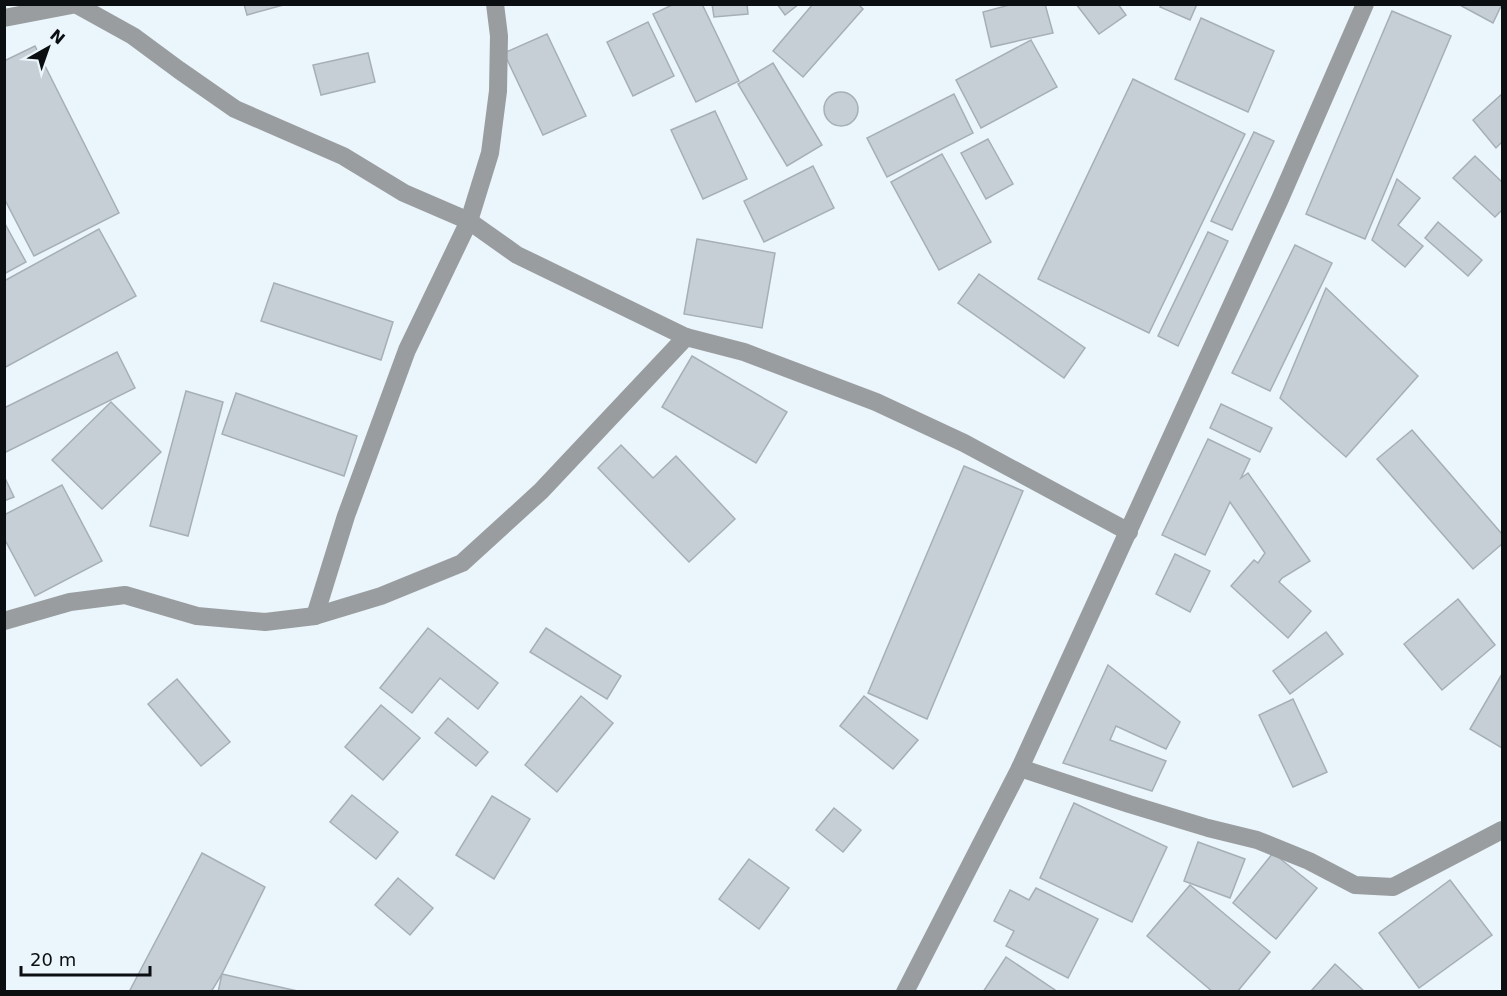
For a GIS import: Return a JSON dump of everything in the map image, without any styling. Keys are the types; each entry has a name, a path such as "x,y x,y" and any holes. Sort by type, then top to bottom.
{"street":[{"path":"4,18 77,4 133,36 235,109 343,156 404,193 469,221 517,255 686,337 744,352 876,402 964,443 1129,532"},
{"path":"315,616 346,516 407,350 469,221 490,153 498,91 499,36 495,4"},
{"path":"905,992 1020,768 1275,210 1365,4"},
{"path":"4,621 70,602 125,595 197,616 265,622 315,616 381,596 462,563 541,491 686,337"},
{"path":"1020,768 1129,804 1257,840 1309,861 1355,885 1393,887 1503,830"}],"building":[{"path":"244,4 287,4 247,15"},
{"path":"674,4 702,4 739,81 696,102 653,14"},
{"path":"712,4 747,4 748,14 714,17"},
{"path":"777,4 799,4 785,15"},
{"path":"813,4 858,4 863,9 803,77 773,51"},
{"path":"1013,4 1045,4 1053,33 991,47 983,12"},
{"path":"1076,4 1118,4 1126,15 1099,34"},
{"path":"1162,4 1197,4 1190,20 1160,7"},
{"path":"1458,4 1502,4 1493,23"},
{"path":"1392,11 1451,36 1365,239 1306,214"},
{"path":"1201,18 1274,51 1248,112 1175,79"},
{"path":"648,22 674,76 633,96 607,42"},
{"path":"547,34 586,116 543,135 504,53"},
{"path":"1031,40 1057,87 981,128 956,80"},
{"path":"35,46 119,213 34,256 4,198 4,61"},
{"path":"368,53 375,82 321,95 313,65"},
{"path":"773,63 822,145 787,166 738,84"},
{"path":"1133,79 1245,134 1149,333 1038,279"},
{"path":"841,92 853,97 858,109 853,121 841,126 829,121 824,109 829,97"},
{"path":"954,94 973,133 887,177 867,138"},
{"path":"1502,94 1502,142 1496,148 1473,120"},
{"path":"715,111 747,179 703,199 671,130"},
{"path":"1254,132 1274,141 1232,230 1211,221"},
{"path":"988,139 1013,184 986,199 961,153"},
{"path":"942,154 991,242 939,270 891,182"},
{"path":"1475,156 1502,182 1502,210 1495,217 1453,178"},
{"path":"813,166 834,208 764,242 744,201"},
{"path":"1397,179 1420,198 1398,225 1423,246 1405,267 1372,240"},
{"path":"4,222 26,262 4,274"},
{"path":"1438,222 1482,260 1468,276 1425,238"},
{"path":"99,229 136,296 4,368 4,281"},
{"path":"1208,232 1228,241 1178,346 1158,336"},
{"path":"697,239 775,253 762,328 684,314"},
{"path":"1295,245 1332,263 1270,391 1232,373"},
{"path":"979,274 1085,348 1064,378 958,303"},
{"path":"274,283 393,322 381,360 261,321"},
{"path":"1326,288 1418,376 1346,457 1280,398"},
{"path":"117,352 135,388 4,453 4,408"},
{"path":"692,356 787,412 756,463 662,407"},
{"path":"186,391 223,402 188,536 150,526"},
{"path":"236,393 357,436 344,476 222,434"},
{"path":"111,402 161,452 102,509 52,460"},
{"path":"1221,404 1272,428 1260,452 1210,428"},
{"path":"1412,430 1502,534 1502,544 1473,569 1377,459"},
{"path":"1208,439 1250,459 1241,478 1248,473 1310,561 1279,582 1311,611 1288,638 1231,586 1254,560 1258,563 1265,553 1230,502 1205,555 1162,535"},
{"path":"621,445 653,478 676,456 735,519 689,562 598,468"},
{"path":"964,466 1023,491 927,719 868,693"},
{"path":"4,476 14,497 4,501"},
{"path":"62,485 102,561 35,596 4,538 4,515"},
{"path":"1175,554 1210,571 1190,612 1156,594"},
{"path":"1458,599 1495,645 1442,690 1404,644"},
{"path":"428,628 498,683 478,709 440,678 412,713 380,688"},
{"path":"546,628 621,676 607,699 530,652"},
{"path":"1326,632 1343,654 1290,694 1273,671"},
{"path":"1108,665 1180,722 1166,749 1116,726 1110,740 1166,761 1152,791 1063,763"},
{"path":"1502,674 1502,748 1470,729"},
{"path":"177,679 230,742 201,766 148,704"},
{"path":"581,696 613,723 557,792 525,765"},
{"path":"864,696 918,740 893,769 840,726"},
{"path":"1293,699 1327,772 1293,787 1259,715"},
{"path":"381,705 420,738 383,780 345,747"},
{"path":"448,718 488,752 476,766 435,733"},
{"path":"352,795 398,832 376,859 330,822"},
{"path":"492,796 530,819 494,879 456,855"},
{"path":"1074,803 1167,847 1132,922 1040,878"},
{"path":"834,808 861,830 843,852 816,830"},
{"path":"1198,842 1245,859 1230,898 1184,881"},
{"path":"202,853 265,887 222,974 211,992 129,992"},
{"path":"1273,853 1317,888 1276,939 1233,903"},
{"path":"749,859 789,888 759,929 719,899"},
{"path":"398,878 433,908 410,935 375,905"},
{"path":"1450,880 1492,935 1419,988 1379,933"},
{"path":"1190,885 1270,952 1237,992 1213,992 1147,936"},
{"path":"1036,888 1098,919 1068,978 1006,946 1014,931 994,921 1010,890 1029,900"},
{"path":"1006,957 1058,992 983,992"},
{"path":"1335,964 1365,992 1311,991"},
{"path":"222,974 302,992 218,992"}]}
